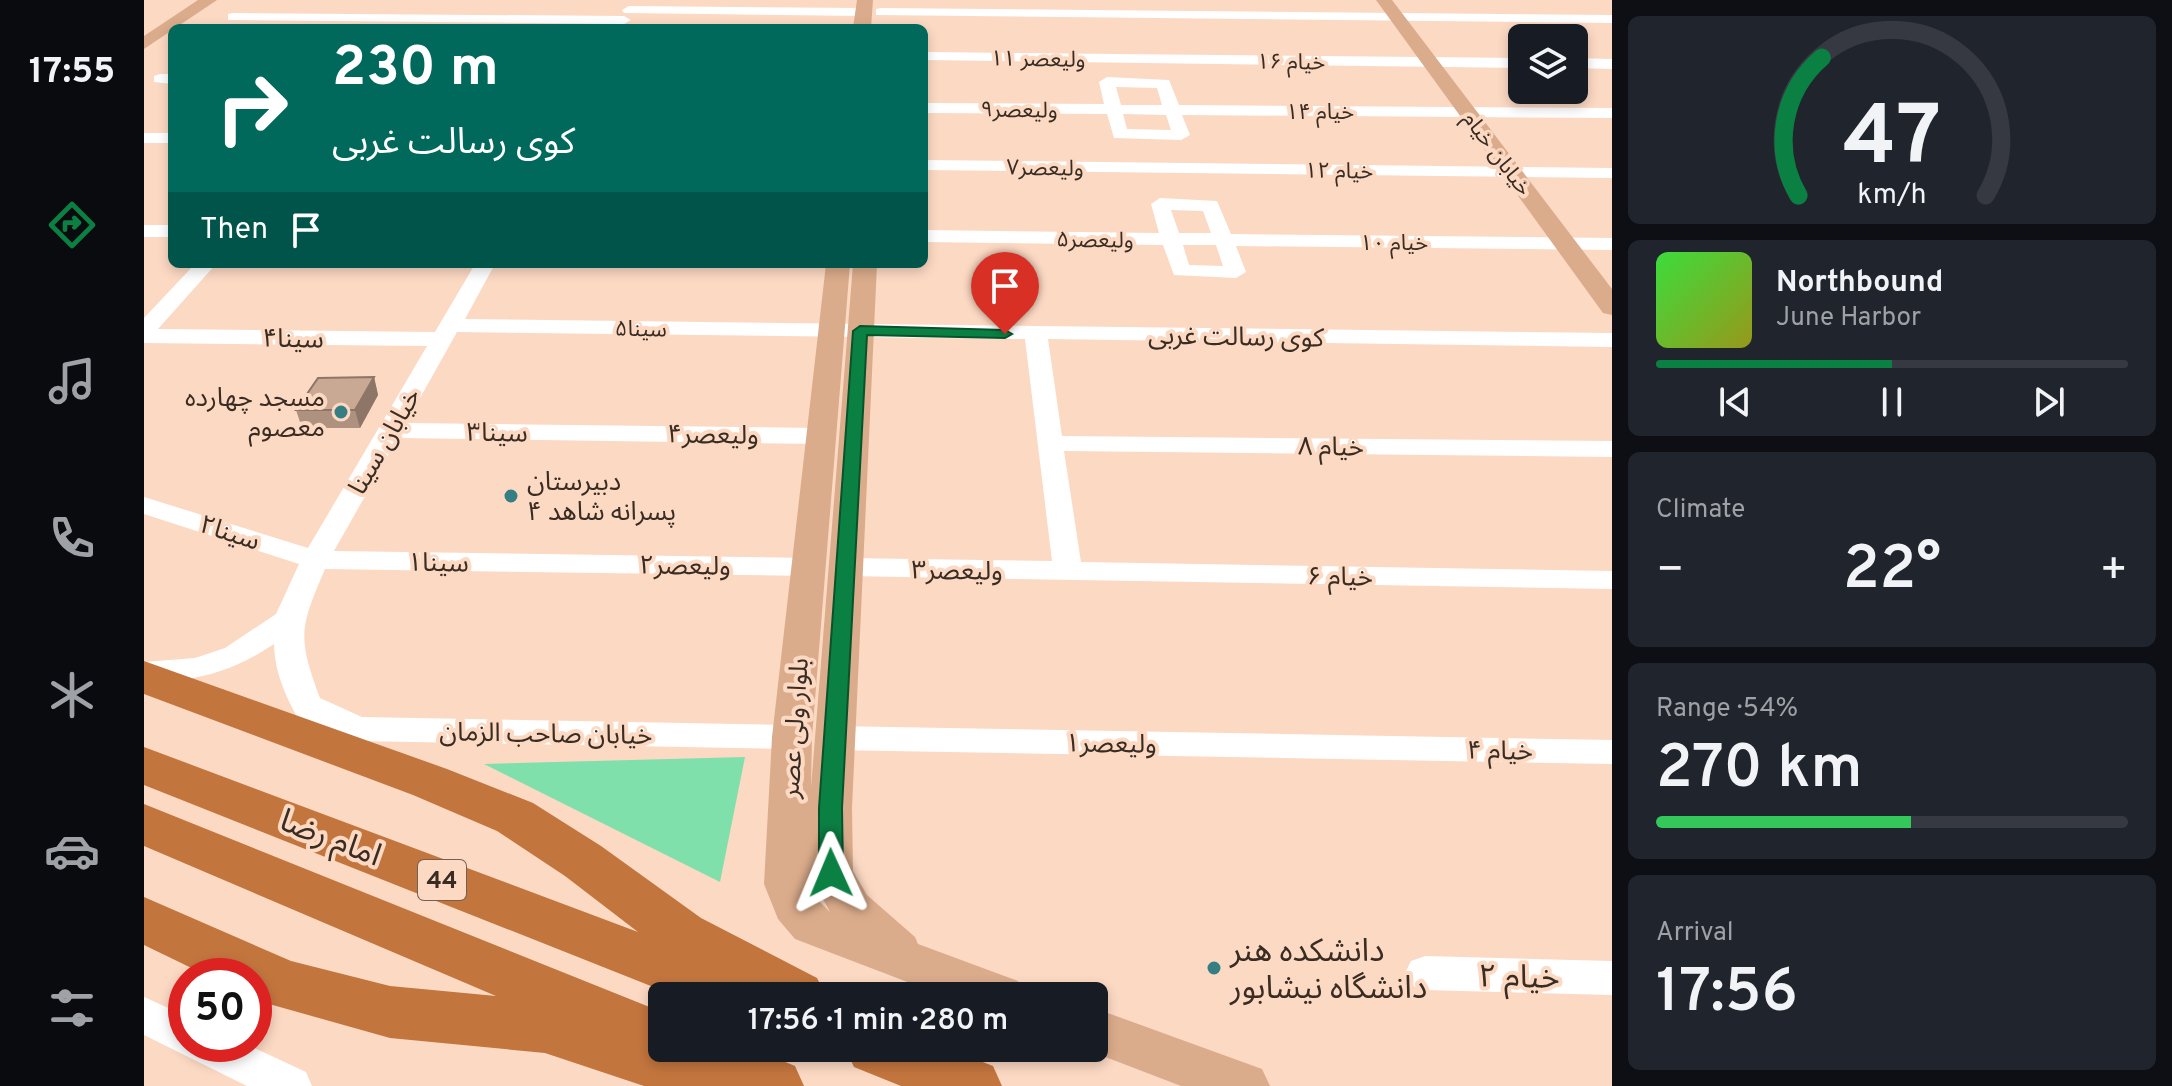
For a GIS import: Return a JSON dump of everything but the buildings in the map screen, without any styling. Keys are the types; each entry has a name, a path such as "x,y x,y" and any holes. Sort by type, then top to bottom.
{"highway":[{"path":"144,675 515,817 583,861 682,934 771,982"},
{"name":"امام رضا","path":"144,765 705,982"},
{"name":"44","path":"144,824 648,1033"},
{"path":"144,920 282,984 390,1012 545,1027 730,1086"},
{"path":"717,1062 774,1086"},
{"path":"912,1062 959,1080"},
{"path":"922,1062 959,1080"}],"main road":[{"path":"174,24 209,0"},
{"name":"خیابان خیام","path":"1390,8 1612,307"},
{"path":"205,24 235,9"},
{"path":"144,44 168,28"},
{"path":"144,65 168,49"},
{"name":"بلوار ولی عصر","path":"838,268 846,331 846,567 831,808 831,873 851,908 910,962"},
{"name":"بلوار ولی عصر","path":"864,268 821,436 792,737 787,884 794,906 811,925 910,962"},
{"path":"792,737 835,738"},
{"path":"910,962 964,982"},
{"path":"1108,1035 1244,1086"}],"street":[{"path":"431,24 453,0"},
{"path":"235,9 431,24 746,11 1137,14 1390,8 1539,18 1612,19"},
{"name":"ولیعصر ۱۱","path":"928,56 1152,59"},
{"name":"خیام ۱۶","path":"1152,59 1508,63"},
{"path":"1588,63 1612,64"},
{"path":"1107,82 1163,83 1181,135 1120,134 1114,110 1107,82"},
{"name":"ولیعصر۹","path":"928,108 1114,110"},
{"name":"خیام ۱۴","path":"1114,110 1612,113"},
{"path":"144,138 168,138"},
{"name":"ولیعصر۷","path":"928,165 1166,168"},
{"name":"خیام ۱۲","path":"1166,168 1612,173"},
{"path":"1160,204 1210,205 1236,272 1181,271 1171,240 1160,204"},
{"path":"144,231 168,231"},
{"name":"ولیعصر۵","path":"928,236 1171,240"},
{"name":"خیام ۱۰","path":"1171,240 1612,244"},
{"path":"144,333 202,268"},
{"name":"خیابان سینا","path":"288,620 315,560 483,268"},
{"name":"سینا۵","path":"446,332 846,331"},
{"name":"کوی رسالت غربی","path":"846,331 1612,340"},
{"name":"سینا۴","path":"144,333 446,332"},
{"path":"1036,335 1068,572"},
{"name":"سینا۳","path":"390,430 605,433"},
{"name":"ولیعصر۴","path":"605,433 821,436"},
{"name":"خیام ۸","path":"1051,443 1612,449"},
{"name":"سینا۲","path":"144,505 315,560"},
{"name":"سینا۱","path":"315,560 561,563"},
{"name":"ولیعصر۲","path":"561,563 808,567"},
{"name":"ولیعصر۳","path":"846,567 1068,572"},
{"name":"خیام ۶","path":"1068,572 1612,580"},
{"path":"144,675 198,669 236,655 288,620"},
{"path":"288,620 290,660 306,705 334,748"},
{"name":"خیابان صاحب الزمان","path":"306,705 358,729 792,737"},
{"name":"ولیعصر۱","path":"835,738 1387,748"},
{"name":"خیام ۴","path":"1387,748 1612,752"},
{"name":"خیام ۲","path":"1425,973 1612,978"},
{"path":"144,1015 168,1027"},
{"path":"241,1062 291,1086"}],"green space":[{"path":"745,757 720,882 484,764"}],"place":[{"name":"مسجد چهارده معصوم","path":"341,412"},
{"name":"دبیرستان پسرانه شاهد ۴","path":"511,496"},
{"name":"دانشکده هنر دانشگاه نیشابور","path":"1214,968"}],"route":[{"path":"831,873 831,808 860,331 1005,334"}]}
